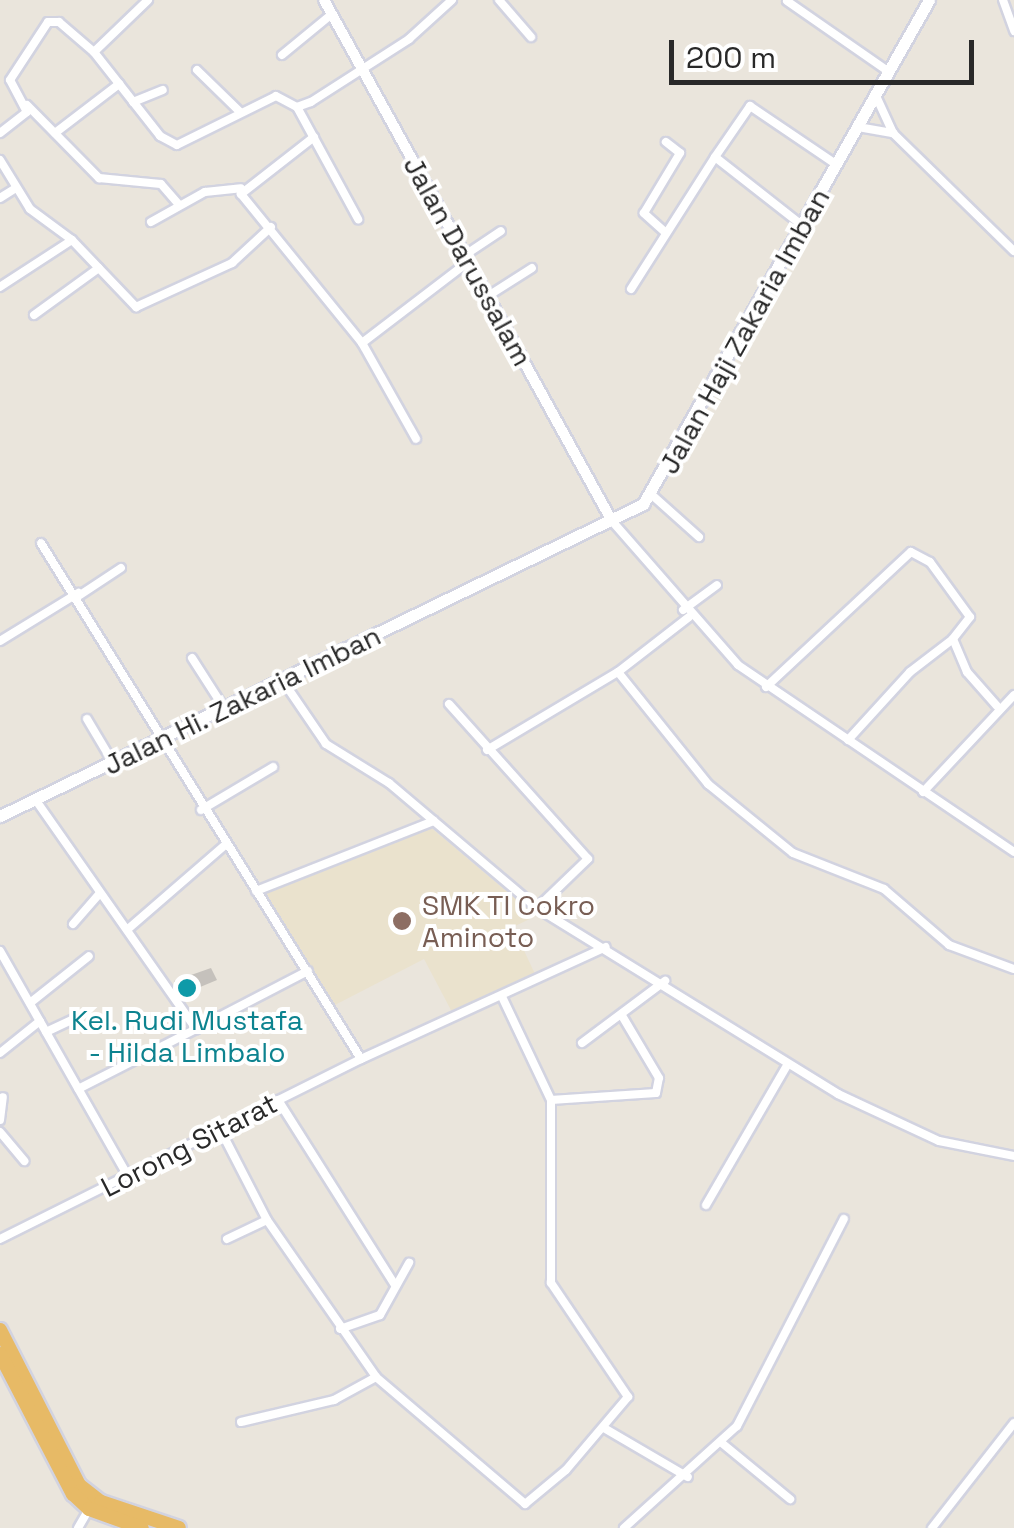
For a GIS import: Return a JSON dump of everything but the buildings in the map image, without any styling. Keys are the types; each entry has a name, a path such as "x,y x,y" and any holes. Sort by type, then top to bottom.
{"highway":[{"path":"0,1330 84,1518 139,1528"},
{"path":"2,1362 58,1458 101,1502 179,1528"}],"main road":[{"name":"Jalan Haji Zakaria Imban","path":"484,584 612,522 652,495 929,0"},
{"name":"Jalan Hi. Zakaria Imban","path":"0,816 484,584"}],"street":[{"path":"94,52 148,0"},
{"name":"Jalan Darussalam","path":"324,0 612,522"},
{"path":"297,107 363,70 452,0"},
{"path":"499,0 532,37"},
{"path":"786,0 889,72"},
{"path":"1003,0 1014,30"},
{"path":"282,55 332,14"},
{"path":"179,205 161,184 100,178 27,105 10,80 48,22 59,22 94,52 171,144 281,95 297,107 358,219"},
{"path":"196,70 240,112"},
{"path":"55,134 119,84"},
{"path":"133,102 163,90"},
{"path":"876,96 894,133 1014,251"},
{"path":"0,134 27,105"},
{"path":"630,289 750,106 837,165"},
{"path":"858,127 894,133"},
{"path":"152,222 179,205 240,188 314,137"},
{"path":"666,142 680,153 644,213 666,233"},
{"path":"715,157 803,226"},
{"path":"0,160 16,188 136,307 232,263 271,227"},
{"path":"0,198 16,188"},
{"path":"240,188 362,343 416,439"},
{"path":"362,343 501,231"},
{"path":"0,286 72,240"},
{"path":"34,315 99,268"},
{"path":"488,296 532,268"},
{"path":"652,495 699,537"},
{"path":"612,522 686,614 766,687 1014,852"},
{"path":"41,543 79,594 202,810 361,1059"},
{"path":"766,687 907,553 930,562 970,617 954,639 910,672 848,740"},
{"path":"0,640 121,568"},
{"path":"487,750 618,672 716,585"},
{"path":"954,639 967,672 998,706"},
{"path":"192,658 224,708"},
{"path":"618,672 698,773 793,854 884,889 949,944 1014,969"},
{"path":"282,681 315,734 434,821 537,908 665,981 787,1065 928,1137 1014,1156"},
{"path":"923,792 998,706 1014,694"},
{"path":"449,704 588,860 537,908"},
{"path":"87,719 112,761"},
{"path":"202,810 273,767"},
{"path":"36,799 196,1028"},
{"path":"256,892 434,821"},
{"path":"128,929 224,845"},
{"path":"73,924 99,894"},
{"name":"Lorong Sitarat","path":"0,1239 361,1059 503,999 606,947"},
{"path":"0,951 127,1175"},
{"path":"30,1003 90,956"},
{"path":"78,1088 308,971"},
{"path":"582,1043 665,981"},
{"path":"220,1128 267,1220 376,1377 520,1504 604,1428 628,1400 550,1278 551,1100 503,999"},
{"path":"551,1100 656,1093 659,1078 621,1014"},
{"path":"46,1032 78,1017"},
{"path":"0,1053 40,1021"},
{"path":"706,1205 787,1065"},
{"path":"0,1120 3,1097"},
{"path":"278,1100 395,1285"},
{"path":"0,1132 24,1162"},
{"path":"624,1528 724,1444 844,1218"},
{"path":"227,1239 267,1220"},
{"path":"345,1337 380,1315 409,1263"},
{"path":"241,1422 345,1397 376,1377"},
{"path":"932,1528 1014,1423"},
{"path":"604,1428 688,1477"},
{"path":"724,1444 790,1499"}],"shaded area":[{"name":"SMK TI Cokro Aminoto","path":"429,826 536,916 513,927 535,974 453,1014 424,959 333,1006 259,891"}],"place":[{"name":"SMK TI Cokro Aminoto","path":"402,921"},
{"name":"Kel. Rudi Mustafa - Hilda Limbalo","path":"187,988"}]}
